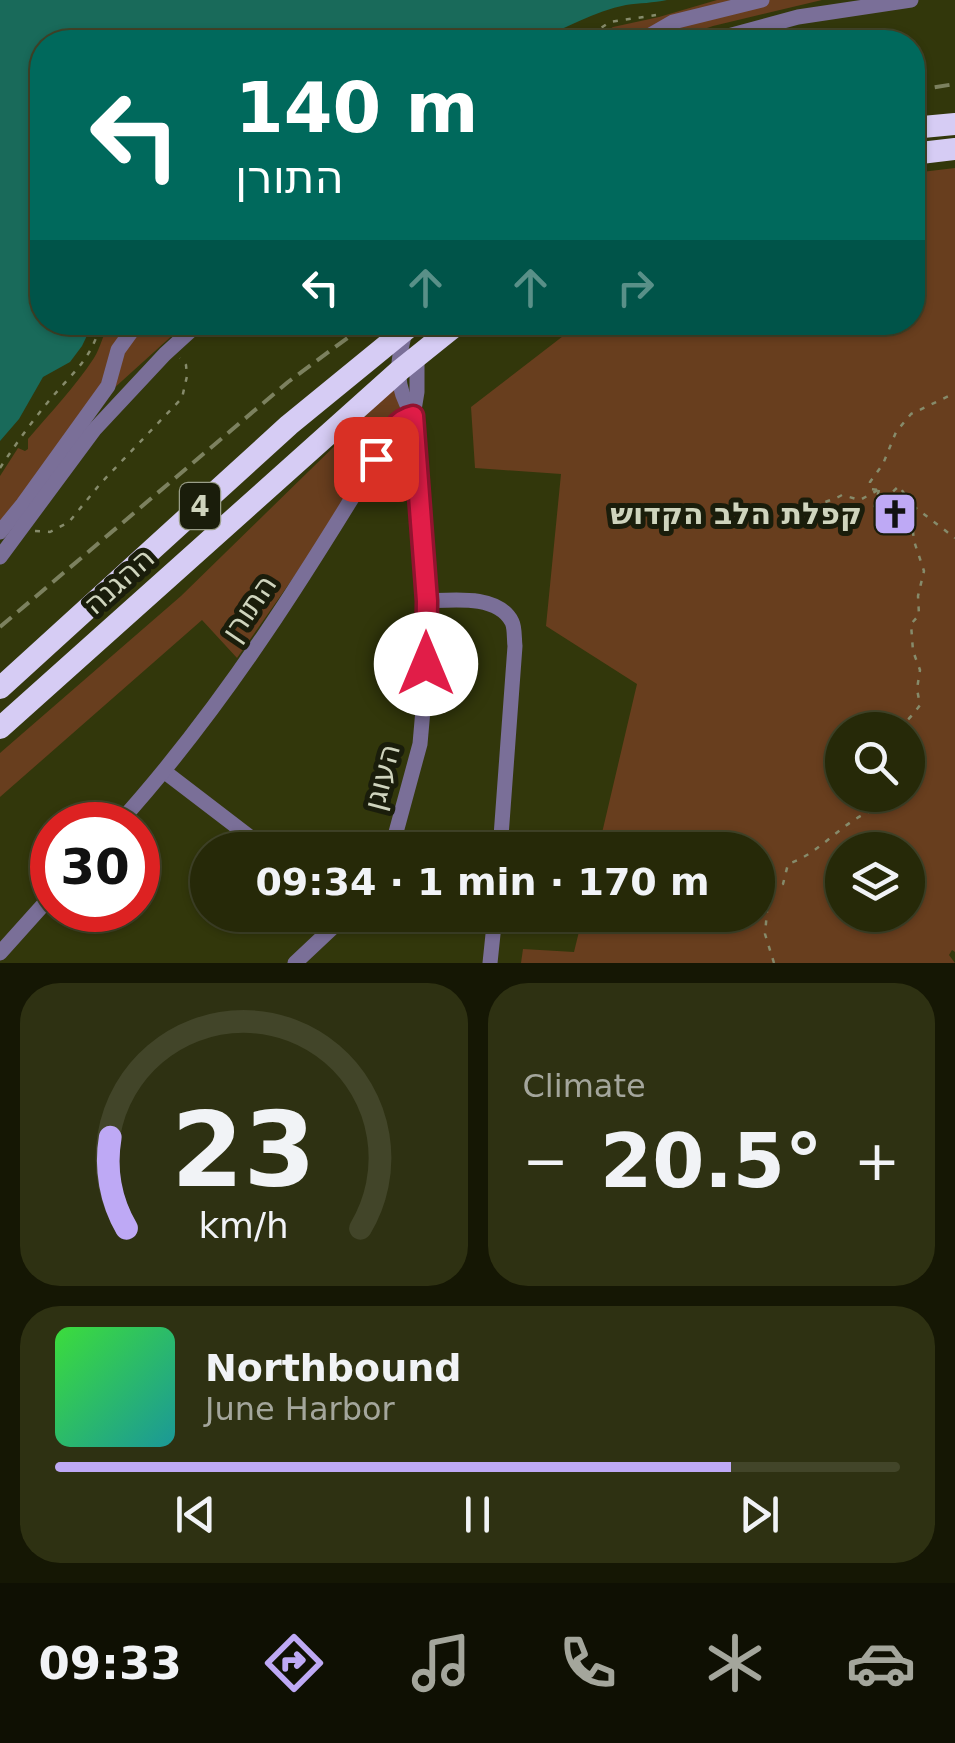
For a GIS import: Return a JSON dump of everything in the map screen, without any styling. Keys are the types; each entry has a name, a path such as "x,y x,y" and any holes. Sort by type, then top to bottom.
{"highway":[{"path":"925,127 952,124"},
{"path":"925,152 955,149"},
{"name":"ההגנה","path":"0,688 289,425 400,335"},
{"name":"ההגנה","path":"0,728 444,335"}],"street":[{"path":"658,30 686,18 762,0"},
{"path":"750,30 798,17 910,0"},
{"path":"0,532 108,386 118,350 128,335"},
{"path":"0,558 94,430 186,335"},
{"name":"העוגן","path":"410,335 401,395 413,416"},
{"name":"העוגן","path":"396,832 420,744 426,664 427,601 413,416 417,392 408,364"},
{"name":"התורן","path":"137,802 165,772 242,667 396,426 413,416"},
{"path":"427,601 472,601 499,608 512,623 515,646 501,832"},
{"path":"165,772 243,832"},
{"path":"0,953 30,920"},
{"path":"295,963 328,932"},
{"path":"490,963 493,932"}],"path":[{"path":"598,30 610,22 666,11"},
{"path":"0,468 40,412 92,352 98,335"},
{"path":"25,526 50,532 69,522 182,398 186,366 170,349"},
{"path":"955,393 911,414 896,432 883,464 870,482 870,489 887,497 898,486 912,505 955,538"},
{"path":"802,511 842,495 860,500 879,490"},
{"path":"879,490 874,508 890,531 912,523 924,571 918,596 919,616 912,624 913,651 920,670 920,705 916,712"},
{"path":"901,528 912,505"},
{"path":"774,963 766,934 764,896 783,884 788,864 807,858 838,830 869,812"}],"shaded area":[{"path":"717,0 822,0 701,30 608,30"},
{"path":"955,168 955,952 952,950 949,955 955,963 521,963 523,949 574,952 579,932 775,932 775,832 602,832 637,684 546,626 561,474 475,468 471,407 564,335 925,335 925,172"},
{"path":"104,335 173,335 112,390 0,537 0,476 18,448 28,449 28,439 96,354"},
{"path":"395,387 408,414 237,658 202,620 0,797 0,753 181,596"}],"water":[{"path":"0,0 667,0 614,8 560,30 30,30 30,335 87,335 70,362 43,377 19,419 0,441"}],"railway":[{"path":"925,89 955,84"},
{"path":"0,627 288,382 351,335"}],"place":[{"name":"קפלת הלב הקדוש","path":"895,514"}],"route":[{"path":"376,459 396,426 413,416 427,601 426,664"}]}
